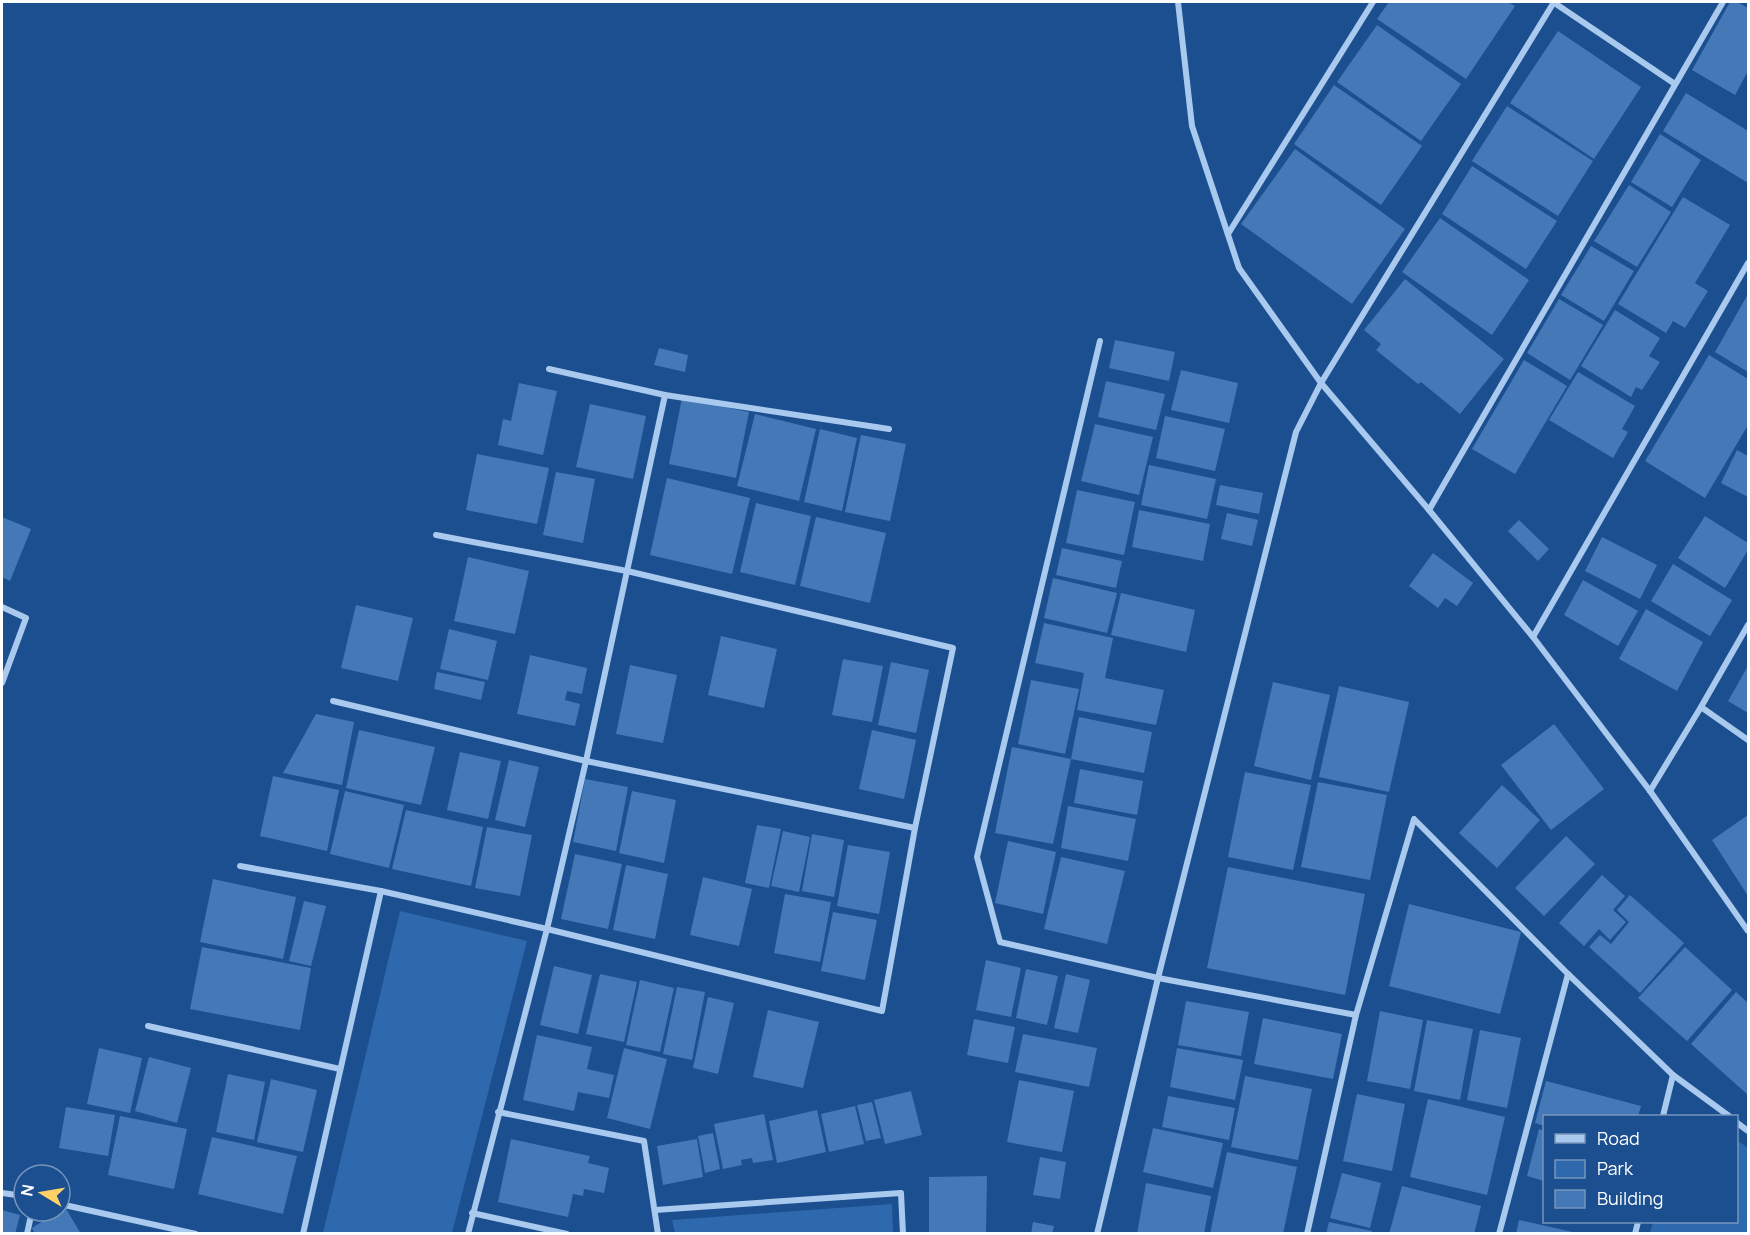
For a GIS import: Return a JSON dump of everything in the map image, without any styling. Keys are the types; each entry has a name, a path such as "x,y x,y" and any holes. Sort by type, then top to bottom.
{"street":[{"path":"1178,2 1192,126 1239,268 1321,383 1533,637 1650,791 1749,931"},
{"path":"1228,234 1373,2"},
{"path":"1097,1233 1158,978 1296,432 1321,383 1554,2 1675,84"},
{"path":"1429,510 1723,2"},
{"path":"1533,637 1749,263"},
{"path":"1100,341 978,857 999,942 1158,978 1356,1015"},
{"path":"549,369 665,395 889,429"},
{"path":"468,1233 547,929 586,761 665,395"},
{"path":"240,866 381,891 882,1011 915,828 953,648 627,571 436,535"},
{"path":"2,607 26,618 2,683"},
{"path":"1650,791 1749,625"},
{"path":"333,701 586,761 915,828"},
{"path":"1701,707 1749,740"},
{"path":"1307,1233 1356,1015 1414,819 1568,974 1674,1075 1728,1115"},
{"path":"303,1233 381,891"},
{"path":"1499,1233 1568,974"},
{"path":"148,1026 340,1069"},
{"path":"1664,1115 1674,1075"},
{"path":"498,1112 644,1141 658,1233"},
{"path":"655,1210 901,1193 903,1233"},
{"path":"72,1206 196,1233"},
{"path":"472,1213 567,1233"}],"green space":[{"path":"400,911 527,941 452,1233 323,1233"},
{"path":"1738,1141 1748,1148 1748,1233 1650,1233 1653,1223 1738,1223"},
{"path":"892,1204 893,1233 675,1233 672,1220"}],"building":[{"path":"1389,2 1508,2 1515,6 1466,79 1377,19"},
{"path":"1730,2 1737,2 1748,8 1748,71 1735,95 1692,70"},
{"path":"1377,25 1461,84 1421,141 1337,82"},
{"path":"1558,31 1641,87 1594,159 1510,103"},
{"path":"1334,85 1422,146 1381,205 1294,144"},
{"path":"1686,93 1748,131 1748,183 1663,131"},
{"path":"1507,106 1593,161 1558,216 1472,161"},
{"path":"1660,134 1701,160 1672,207 1631,182"},
{"path":"1295,149 1405,229 1352,304 1241,224"},
{"path":"1472,166 1557,221 1526,269 1442,214"},
{"path":"1629,185 1671,212 1637,267 1594,241"},
{"path":"1683,197 1730,225 1695,283 1708,291 1685,328 1673,321 1666,333 1618,304"},
{"path":"1440,218 1529,280 1492,335 1402,272"},
{"path":"1591,246 1634,271 1604,321 1561,295"},
{"path":"1405,279 1504,359 1460,414 1421,382 1418,384 1376,350 1381,344 1364,330"},
{"path":"1748,294 1748,372 1715,352"},
{"path":"1559,299 1603,325 1570,380 1527,353"},
{"path":"1615,310 1660,338 1649,356 1660,362 1642,390 1636,387 1631,397 1581,366"},
{"path":"1115,340 1175,352 1169,381 1109,368"},
{"path":"659,348 688,355 685,372 654,365"},
{"path":"1709,355 1748,379 1748,425 1705,498 1645,461"},
{"path":"1524,360 1567,386 1515,474 1472,449"},
{"path":"1181,370 1238,383 1229,423 1171,410"},
{"path":"1578,372 1635,406 1622,429 1628,432 1613,458 1549,420"},
{"path":"1106,381 1165,394 1156,430 1098,417"},
{"path":"519,383 557,391 543,455 498,445 503,419 511,421"},
{"path":"682,398 749,412 736,478 669,464"},
{"path":"590,404 646,416 633,479 576,467"},
{"path":"755,414 816,429 799,501 737,486"},
{"path":"1165,416 1225,429 1215,471 1156,458"},
{"path":"1095,424 1153,437 1139,495 1081,481"},
{"path":"820,429 857,438 842,511 804,502"},
{"path":"861,435 906,444 890,521 845,512"},
{"path":"1737,450 1748,456 1748,497 1721,483"},
{"path":"477,454 549,468 537,524 466,510"},
{"path":"1149,465 1216,479 1207,519 1141,505"},
{"path":"556,472 595,479 583,543 543,535"},
{"path":"667,478 750,498 732,574 650,555"},
{"path":"1220,485 1263,493 1259,514 1216,505"},
{"path":"1077,490 1135,502 1124,555 1066,543"},
{"path":"756,503 811,516 795,585 740,572"},
{"path":"1139,510 1210,524 1203,561 1132,547"},
{"path":"1227,513 1258,520 1252,546 1221,539"},
{"path":"1705,516 1748,543 1748,550 1725,588 1678,558"},
{"path":"2,517 31,529 10,581 2,577"},
{"path":"816,517 886,533 870,603 800,586"},
{"path":"1519,520 1549,549 1538,561 1508,531"},
{"path":"1602,537 1657,565 1640,599 1585,571"},
{"path":"1062,548 1122,561 1116,588 1056,575"},
{"path":"1433,553 1473,583 1457,606 1445,598 1438,608 1409,586"},
{"path":"468,557 529,571 515,634 454,621"},
{"path":"1673,564 1732,600 1710,636 1651,601"},
{"path":"1053,578 1117,593 1107,633 1044,618"},
{"path":"1583,580 1638,611 1618,646 1564,615"},
{"path":"1121,593 1195,610 1186,652 1111,635"},
{"path":"356,605 413,618 398,681 341,668"},
{"path":"1646,609 1703,642 1677,691 1619,659"},
{"path":"1044,623 1113,638 1105,678 1164,690 1156,725 1077,710 1084,673 1035,663"},
{"path":"449,629 497,641 488,680 440,669"},
{"path":"721,636 777,649 764,708 708,695"},
{"path":"530,655 587,668 582,694 567,691 565,700 580,704 575,726 517,714"},
{"path":"843,659 883,666 872,722 832,715"},
{"path":"891,662 929,670 916,733 878,725"},
{"path":"630,665 677,675 663,743 616,734"},
{"path":"1748,666 1748,713 1728,701"},
{"path":"437,672 485,682 481,700 434,689"},
{"path":"1031,680 1079,689 1065,754 1018,744"},
{"path":"1273,682 1330,695 1311,780 1254,766"},
{"path":"1339,686 1409,702 1389,792 1319,777"},
{"path":"316,714 354,722 342,785 283,773"},
{"path":"1079,717 1152,732 1144,773 1071,759"},
{"path":"1554,724 1604,789 1551,830 1501,765"},
{"path":"359,730 435,747 421,805 346,788"},
{"path":"872,730 916,740 904,799 859,789"},
{"path":"1012,747 1071,759 1053,844 995,833"},
{"path":"460,752 501,761 488,819 447,810"},
{"path":"509,760 539,767 525,827 495,820"},
{"path":"1080,769 1143,781 1137,815 1074,803"},
{"path":"1245,772 1311,785 1293,870 1228,857"},
{"path":"273,776 339,790 327,851 260,836"},
{"path":"585,779 628,787 616,851 573,842"},
{"path":"1318,782 1387,795 1370,880 1301,867"},
{"path":"1502,785 1540,820 1497,868 1459,833"},
{"path":"345,791 404,805 389,868 330,854"},
{"path":"632,791 676,800 664,863 619,853"},
{"path":"1068,806 1136,819 1128,861 1061,848"},
{"path":"406,810 483,827 471,886 392,869"},
{"path":"1748,815 1748,896 1712,840"},
{"path":"757,825 781,829 769,888 745,883"},
{"path":"487,827 532,835 520,896 475,888"},
{"path":"783,831 810,837 799,892 771,886"},
{"path":"812,834 844,840 834,897 802,891"},
{"path":"1566,836 1595,864 1544,916 1515,888"},
{"path":"1008,841 1056,852 1043,914 995,903"},
{"path":"848,845 890,852 879,914 837,906"},
{"path":"575,854 622,864 608,929 561,919"},
{"path":"1061,857 1125,871 1107,944 1044,929"},
{"path":"626,865 668,874 655,939 613,930"},
{"path":"1228,867 1365,894 1345,995 1207,968"},
{"path":"1602,875 1625,896 1613,910 1626,922 1610,940 1599,929 1584,946 1559,923"},
{"path":"703,877 752,889 739,946 690,935"},
{"path":"213,879 296,897 283,959 200,942"},
{"path":"785,894 831,902 820,962 774,953"},
{"path":"1630,895 1684,943 1640,993 1589,947 1600,935 1611,944 1629,922 1617,910"},
{"path":"304,901 326,906 311,966 289,961"},
{"path":"1409,904 1521,932 1500,1014 1389,986"},
{"path":"833,912 877,920 865,980 821,971"},
{"path":"202,947 311,968 300,1030 190,1009"},
{"path":"1685,947 1732,990 1687,1041 1638,998"},
{"path":"986,960 1021,968 1011,1017 976,1010"},
{"path":"554,966 592,975 578,1034 540,1025"},
{"path":"1026,969 1058,976 1047,1025 1016,1018"},
{"path":"600,974 637,982 624,1042 586,1034"},
{"path":"1066,974 1090,980 1078,1033 1054,1028"},
{"path":"640,980 674,988 660,1052 626,1045"},
{"path":"677,987 705,992 692,1060 663,1054"},
{"path":"1736,992 1748,1003 1748,1095 1691,1044"},
{"path":"708,997 734,1003 718,1074 693,1068"},
{"path":"1186,1001 1249,1012 1241,1056 1178,1045"},
{"path":"768,1010 819,1022 803,1088 753,1077"},
{"path":"1380,1011 1423,1020 1410,1089 1367,1081"},
{"path":"1263,1018 1342,1034 1333,1079 1254,1064"},
{"path":"974,1019 1015,1027 1008,1063 967,1055"},
{"path":"1427,1020 1473,1029 1460,1100 1414,1091"},
{"path":"1480,1030 1521,1038 1507,1108 1467,1100"},
{"path":"1023,1034 1097,1048 1089,1087 1015,1072"},
{"path":"537,1035 592,1047 587,1069 614,1075 609,1098 578,1092 574,1111 523,1100"},
{"path":"99,1048 142,1058 130,1113 87,1104"},
{"path":"624,1048 667,1059 650,1129 607,1118"},
{"path":"1177,1048 1243,1060 1235,1100 1170,1087"},
{"path":"149,1057 191,1068 177,1123 135,1111"},
{"path":"228,1074 265,1082 254,1140 216,1132"},
{"path":"1245,1076 1312,1089 1298,1160 1231,1147"},
{"path":"271,1079 317,1090 303,1152 257,1142"},
{"path":"1019,1080 1074,1091 1062,1152 1007,1142"},
{"path":"1546,1081 1641,1106 1638,1115 1543,1115 1543,1126 1535,1123"},
{"path":"911,1091 922,1135 885,1144 874,1100"},
{"path":"1357,1094 1405,1104 1392,1171 1343,1161"},
{"path":"1168,1096 1235,1108 1229,1140 1162,1127"},
{"path":"1428,1099 1505,1117 1487,1195 1410,1177"},
{"path":"872,1102 881,1138 866,1141 857,1105"},
{"path":"855,1106 864,1144 829,1152 821,1114"},
{"path":"66,1107 115,1115 108,1156 59,1148"},
{"path":"817,1110 826,1152 777,1163 769,1121"},
{"path":"764,1114 773,1160 753,1163 752,1158 741,1160 742,1165 723,1169 714,1124"},
{"path":"120,1116 187,1129 174,1189 108,1175"},
{"path":"1153,1128 1223,1143 1213,1188 1143,1172"},
{"path":"1539,1129 1543,1131 1543,1181 1527,1176"},
{"path":"713,1133 720,1169 705,1173 698,1136"},
{"path":"212,1137 297,1156 283,1214 198,1194"},
{"path":"511,1139 590,1156 588,1163 609,1168 604,1193 584,1189 583,1196 573,1194 568,1217 498,1202"},
{"path":"697,1139 703,1177 663,1185 657,1146"},
{"path":"1227,1152 1297,1167 1283,1234 1210,1234"},
{"path":"1040,1157 1066,1162 1060,1199 1033,1195"},
{"path":"1342,1173 1381,1183 1370,1228 1330,1218"},
{"path":"987,1176 986,1234 929,1234 929,1177"},
{"path":"1146,1183 1211,1196 1204,1234 1137,1234"},
{"path":"1402,1186 1481,1206 1474,1234 1389,1234"},
{"path":"2,1210 12,1213 12,1223 18,1223 15,1234 2,1234"},
{"path":"72,1219 81,1234 35,1234 32,1228 40,1223 72,1223"},
{"path":"1519,1220 1577,1233 1577,1234 1516,1234"},
{"path":"1033,1222 1054,1226 1052,1234 1031,1234"},
{"path":"1329,1222 1372,1231 1372,1234 1326,1234"}]}
